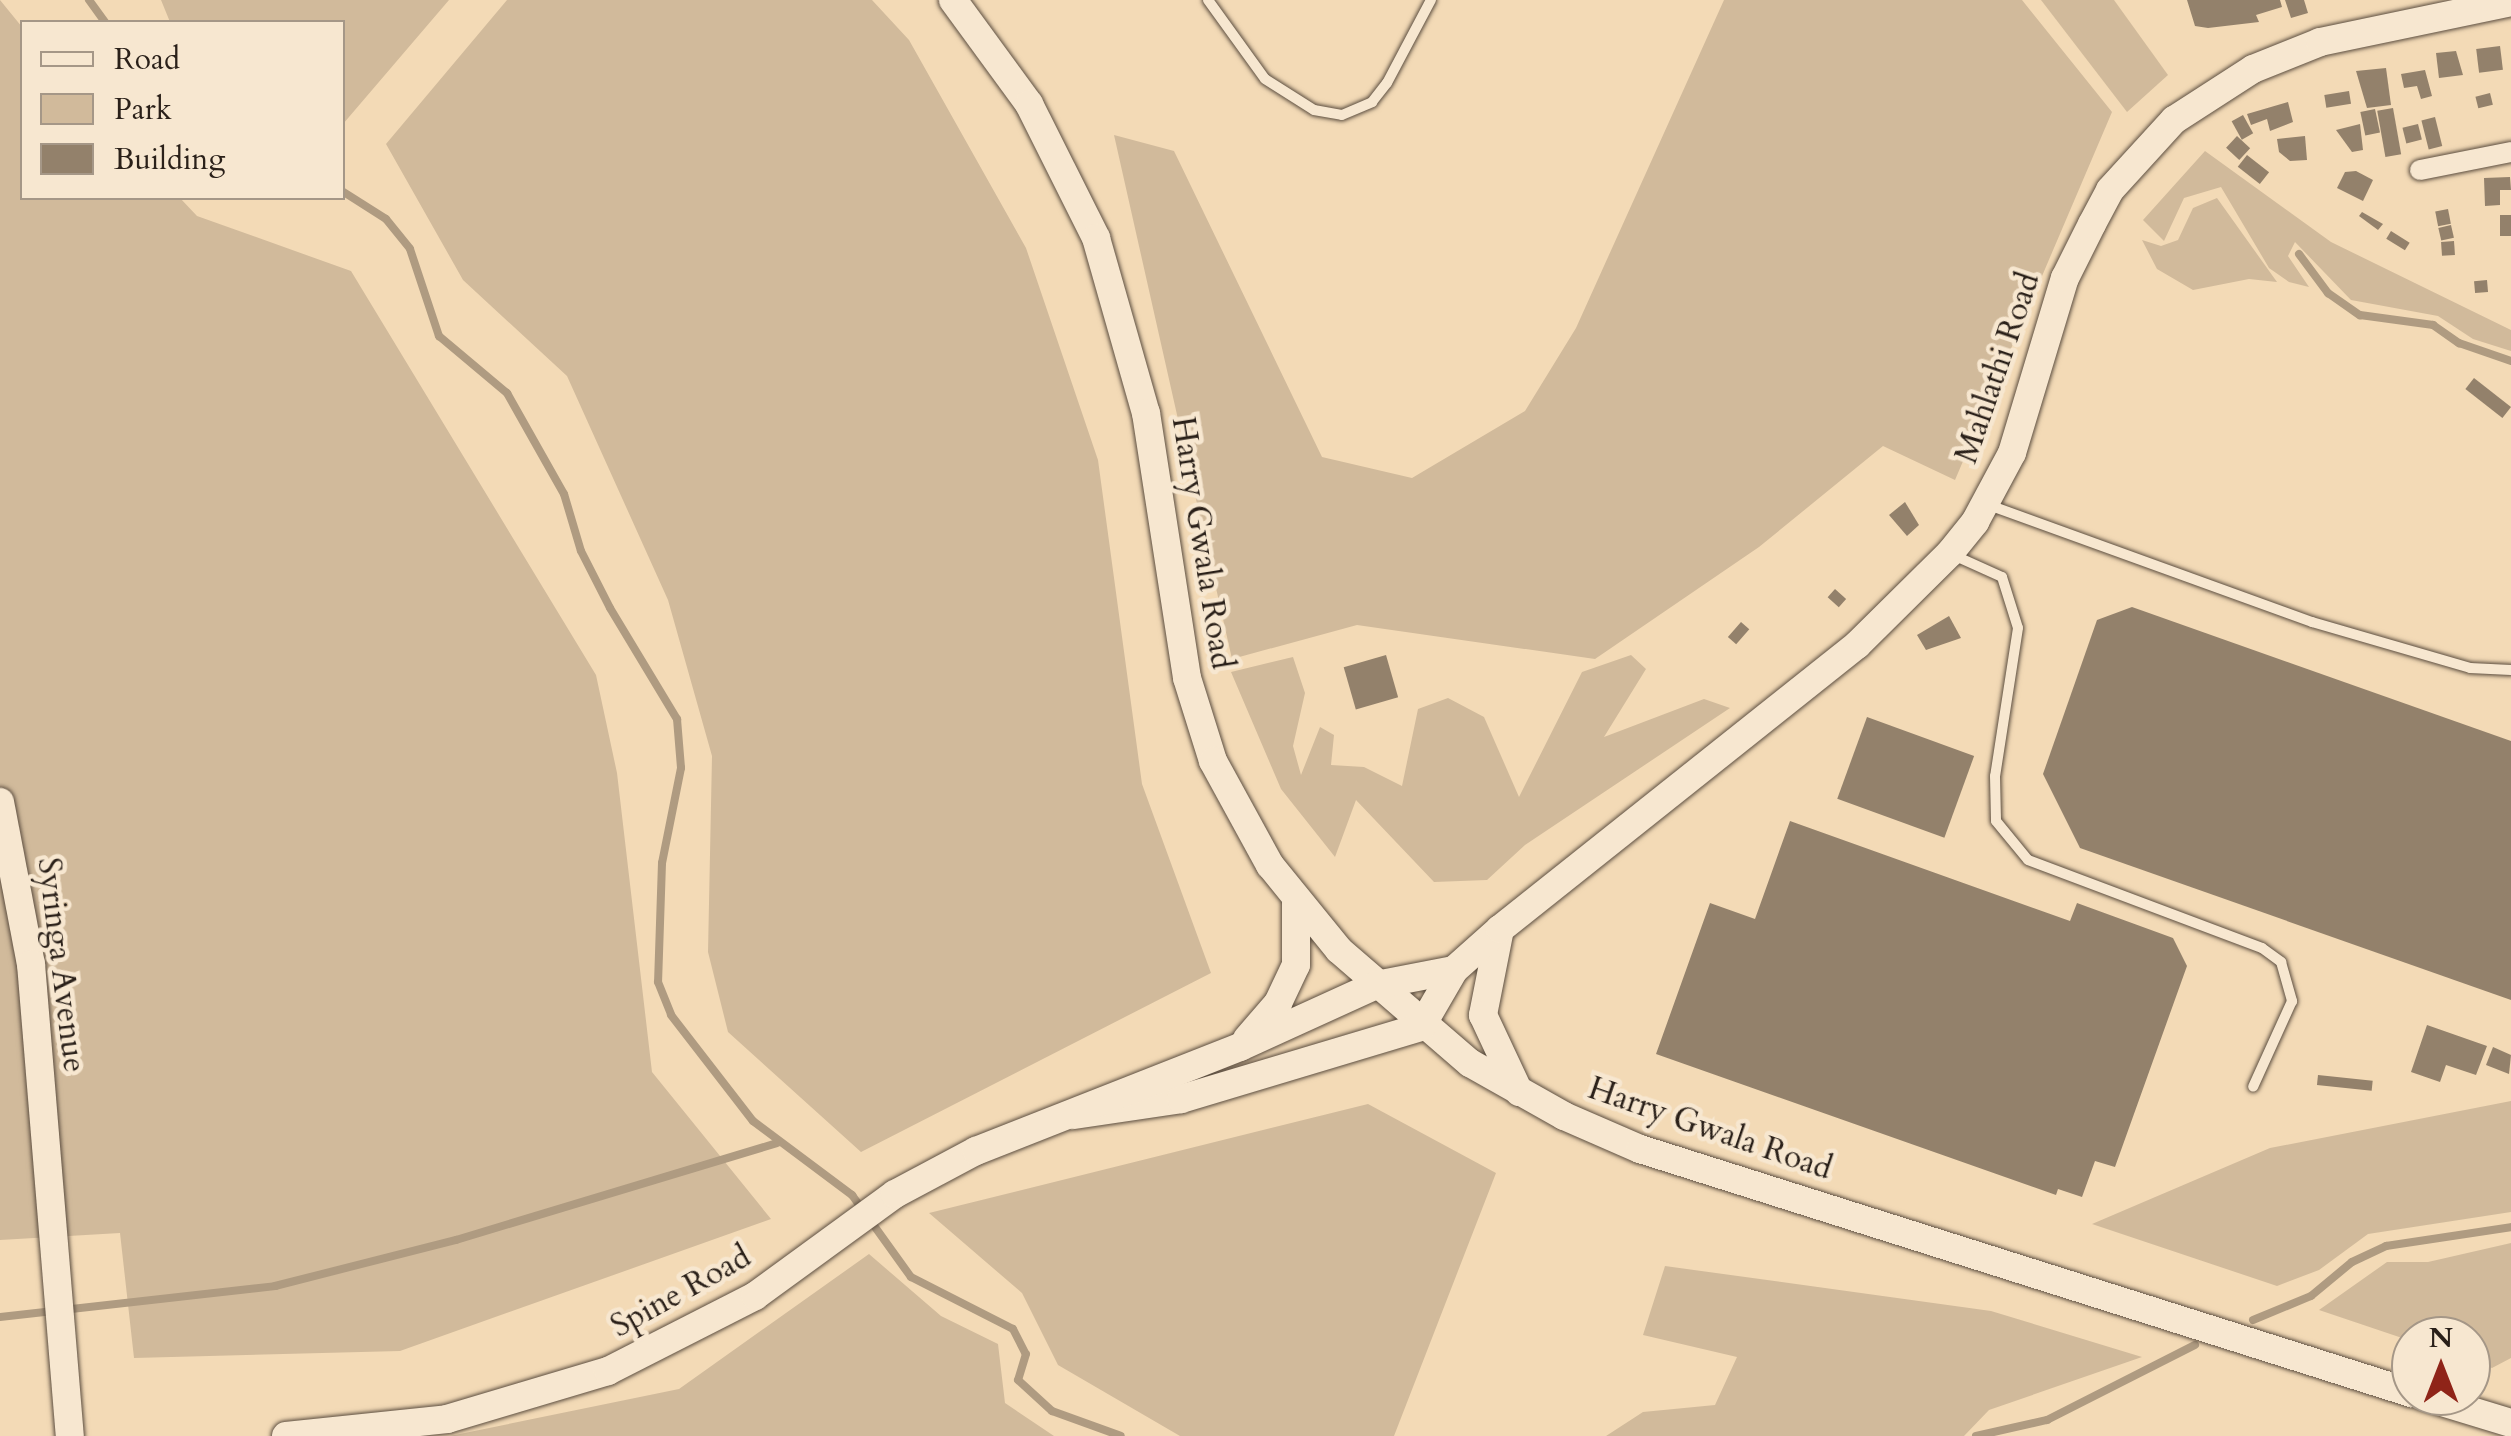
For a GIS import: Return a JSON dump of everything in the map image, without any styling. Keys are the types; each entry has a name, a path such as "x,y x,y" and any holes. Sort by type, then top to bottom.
{"street":[{"name":"Harry Gwala Road","path":"953,0 1030,104 1096,238 1146,413 1197,714 1250,831 1296,901 1376,985 1421,1027 1519,1092 1640,1148 2391,1386"},
{"name":"Mahlathi Road","path":"1421,1027 1454,970 1500,929 1857,645 1950,553 1985,504 2012,453 2065,278 2110,190 2174,120 2253,69 2320,42 2511,2"},
{"path":"2420,170 2511,152"},
{"name":"Syringa Avenue","path":"0,802 31,964 70,1436"},
{"path":"1240,1048 1288,985 1299,939 1296,901"},
{"path":"1500,929 1483,1015 1519,1092"},
{"path":"1376,985 1454,970"},
{"name":"Spine Road","path":"286,1436 447,1419 608,1372 739,1305 880,1204 976,1151 1240,1048 1376,985"},
{"name":"Spine Road","path":"1073,1115 1181,1099 1421,1027"},
{"path":"2486,1416 2511,1424"}],"lane":[{"path":"1208,0 1265,79 1314,110 1342,115 1372,102 1387,83 1431,0"},
{"path":"1985,504 2312,622 2470,668 2511,670"},
{"path":"1950,553 2002,577 2016,612 2012,698 1994,776 1996,821 2028,860 2262,948 2281,962 2292,1001 2252,1087"}],"green space":[{"path":"0,0 20,25 20,200 182,200 197,216 351,271 596,675 617,773 652,1072 771,1219 400,1351 134,1358 120,1233 0,1240"},
{"path":"161,0 449,0 345,122 345,20 169,20"},
{"path":"507,0 872,0 909,40 1026,248 1098,460 1142,784 1211,973 861,1152 728,1032 708,952 712,756 668,600 567,376 463,280 386,144"},
{"path":"1724,0 2022,0 2112,112 1955,480 1883,446 1759,547 1595,659 1357,625 1232,659 1114,135 1174,151 1322,457 1412,478 1525,411 1576,328"},
{"path":"2041,0 2114,0 2168,75 2127,112"},
{"path":"2205,151 2331,242 2511,330 2511,351 2473,339 2438,316 2351,300 2295,242 2288,256 2309,287 2289,282 2269,268 2221,187 2184,198 2164,241 2143,220"},
{"path":"2217,198 2277,282 2249,279 2193,290 2157,269 2142,240 2161,246 2178,240 2193,208"},
{"path":"1631,655 1646,669 1604,737 1704,699 1730,708 1525,845 1487,880 1434,882 1356,800 1335,857 1281,789 1231,672 1293,657 1305,693 1293,746 1301,775 1320,727 1334,735 1331,765 1364,767 1402,786 1418,709 1448,698 1484,717 1519,797 1582,672"},
{"path":"2511,1101 2511,1212 2368,1234 2319,1270 2277,1286 2092,1224 2270,1148"},
{"path":"1368,1104 1496,1173 1394,1436 1180,1436 1058,1365 1022,1293 929,1213"},
{"path":"2511,1243 2511,1358 2491,1368 2491,1316 2391,1316 2391,1334 2319,1310 2387,1262 2428,1262"},
{"path":"869,1254 941,1316 998,1344 1005,1403 1054,1436 450,1436 679,1389"},
{"path":"1665,1266 1991,1311 2142,1357 1989,1410 1964,1436 1606,1436 1643,1412 1715,1405 1737,1357 1643,1335"}],"building":[{"path":"2187,0 2280,0 2282,7 2256,15 2259,22 2208,28 2195,26"},
{"path":"2285,0 2304,0 2308,13 2291,18"},
{"path":"2500,46 2503,70 2479,73 2476,49"},
{"path":"2456,51 2463,75 2439,78 2436,53"},
{"path":"2386,68 2391,105 2367,108 2356,71"},
{"path":"2425,70 2432,96 2421,99 2417,86 2404,88 2401,74"},
{"path":"2349,91 2351,104 2326,108 2324,95"},
{"path":"2490,93 2493,105 2478,108 2475,97"},
{"path":"2288,102 2293,122 2270,131 2267,119 2251,125 2247,114"},
{"path":"2393,108 2401,154 2385,157 2377,111"},
{"path":"2375,109 2380,132 2365,136 2360,112"},
{"path":"2243,115 2253,133 2242,140 2232,121"},
{"path":"2435,117 2442,146 2429,149 2421,120"},
{"path":"2360,124 2363,150 2352,152 2336,130"},
{"path":"2418,124 2422,140 2406,143 2402,128"},
{"path":"2237,136 2250,148 2239,160 2226,148"},
{"path":"2305,136 2307,160 2290,161 2279,152 2277,139"},
{"path":"2247,155 2269,172 2260,184 2238,167"},
{"path":"2356,171 2373,180 2363,201 2337,188 2345,172"},
{"path":"2510,177 2511,190 2500,190 2500,205 2485,206 2484,178"},
{"path":"2448,209 2451,224 2438,226 2435,211"},
{"path":"2362,212 2383,224 2378,230 2359,216"},
{"path":"2500,215 2511,215 2511,236 2500,236"},
{"path":"2451,225 2454,238 2441,241 2438,228"},
{"path":"2391,231 2410,243 2405,250 2386,239"},
{"path":"2454,241 2455,255 2442,256 2441,242"},
{"path":"2487,280 2488,292 2475,293 2474,281"},
{"path":"2474,378 2511,407 2502,418 2465,389"},
{"path":"1905,502 1919,525 1907,536 1889,515"},
{"path":"1835,589 1846,599 1839,607 1828,597"},
{"path":"2132,607 2511,741 2511,1000 2080,848 2043,774 2097,620"},
{"path":"1949,616 1961,638 1926,650 1917,635"},
{"path":"1741,622 1749,629 1736,644 1728,637"},
{"path":"1386,655 1398,697 1356,709 1344,667"},
{"path":"1867,717 1974,756 1944,838 1837,799"},
{"path":"1790,821 2070,921 2077,903 2173,938 2187,966 2115,1167 2095,1161 2082,1197 2058,1189 2056,1195 1656,1054 1710,903 1755,919"},
{"path":"2427,1025 2487,1046 2476,1075 2446,1065 2440,1082 2411,1072"},
{"path":"2493,1047 2511,1055 2509,1074 2486,1065"},
{"path":"2318,1075 2373,1081 2372,1091 2317,1085"}],"waterway":[{"path":"89,0 104,20"},
{"path":"345,193 386,219 410,249 439,336 507,393 564,494 581,551 610,608 677,719 681,768 662,863 658,982 671,1015 753,1121 852,1195 911,1277 1013,1329 1026,1354 1018,1380 1052,1411 1121,1436"},
{"path":"2299,254 2328,293 2360,315 2433,325 2459,343 2511,361"},
{"path":"0,1317 275,1286 456,1240 777,1143"},
{"path":"2253,1320 2311,1296 2352,1262 2386,1246 2511,1227"},
{"path":"1976,1436 2047,1420 2195,1345"}]}
